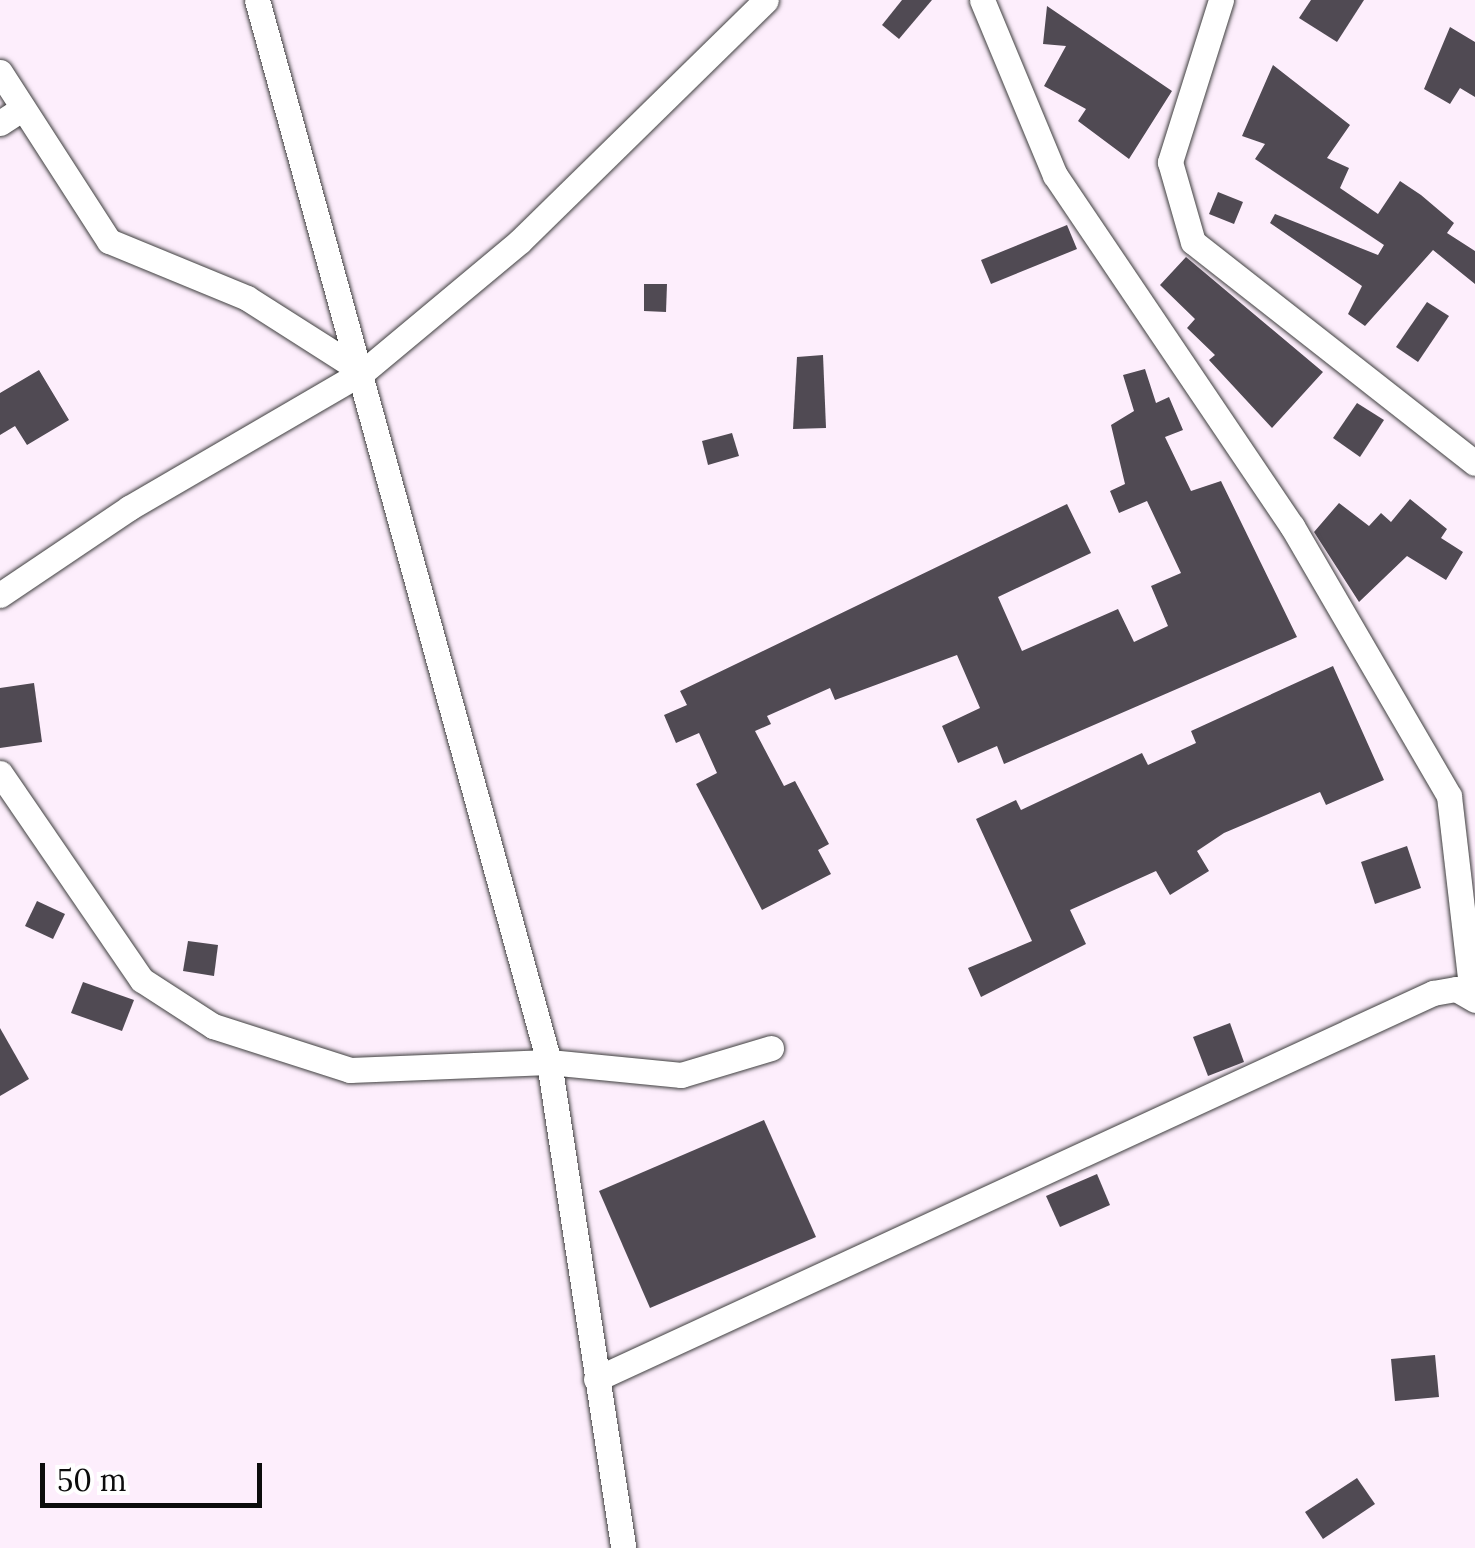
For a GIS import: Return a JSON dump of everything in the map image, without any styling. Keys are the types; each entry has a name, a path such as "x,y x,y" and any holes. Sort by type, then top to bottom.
{"street":[{"path":"258,0 549,1062 623,1548"},
{"path":"0,595 129,508 363,372 520,241 766,0"},
{"path":"982,0 1055,176 1292,526 1449,796 1474,998"},
{"path":"1221,0 1170,162 1194,242 1475,463"},
{"path":"0,72 109,241 247,298 363,372"},
{"path":"0,123 23,108"},
{"path":"0,774 142,980 214,1026 350,1070 549,1062 681,1076 770,1048"},
{"path":"596,1379 1433,993 1456,988 1474,998"}],"building":[{"path":"902,0 932,0 899,39 882,25"},
{"path":"1311,0 1364,0 1337,42 1299,18"},
{"path":"1047,6 1172,91 1129,159 1078,121 1086,109 1044,86 1066,46 1043,44"},
{"path":"1450,27 1475,42 1475,97 1460,88 1450,104 1424,89"},
{"path":"1273,65 1350,125 1327,158 1349,168 1340,188 1378,214 1400,181 1421,195 1454,223 1447,233 1475,251 1475,284 1433,250 1365,326 1348,314 1362,286 1270,223 1275,214 1378,255 1384,245 1255,159 1265,144 1242,136"},
{"path":"1218,192 1243,202 1234,224 1209,214"},
{"path":"1067,225 1077,249 991,284 981,260"},
{"path":"1186,257 1323,372 1272,428 1209,360 1215,355 1187,328 1195,319 1160,285"},
{"path":"644,284 667,284 666,312 644,311"},
{"path":"1427,302 1449,316 1418,362 1396,347"},
{"path":"823,355 826,428 793,429 797,357"},
{"path":"1145,369 1156,403 1169,397 1183,430 1165,437 1191,491 1221,481 1297,637 1004,764 997,746 958,763 942,726 980,708 957,655 835,700 830,688 767,716 771,724 755,731 784,786 795,781 829,844 818,850 831,874 762,910 696,784 717,773 699,733 676,743 664,715 687,705 680,691 1067,504 1091,553 998,597 1022,651 1118,609 1134,642 1168,626 1151,586 1181,573 1147,501 1119,513 1110,491 1125,484 1111,425 1134,411 1123,375"},
{"path":"39,370 69,420 27,445 15,426 0,435 0,393"},
{"path":"1357,403 1384,420 1360,457 1333,438"},
{"path":"732,433 739,456 708,465 702,441"},
{"path":"1410,499 1447,529 1441,538 1463,552 1446,580 1407,556 1359,602 1314,532 1339,503 1369,526 1381,513 1391,522"},
{"path":"1333,666 1384,780 1326,805 1320,792 1224,833 1197,851 1209,871 1170,895 1156,871 1070,910 1086,944 981,997 968,968 1032,941 976,819 1016,800 1021,810 1142,753 1148,765 1196,743 1191,731"},
{"path":"34,683 42,742 0,748 0,688"},
{"path":"1407,846 1421,888 1375,904 1361,862"},
{"path":"37,901 65,914 53,939 25,926"},
{"path":"188,941 218,945 214,976 183,971"},
{"path":"83,982 134,1000 122,1031 71,1013"},
{"path":"1230,1023 1244,1062 1208,1076 1193,1037"},
{"path":"0,1028 29,1079 0,1096"},
{"path":"764,1120 816,1237 650,1308 599,1191"},
{"path":"1097,1174 1110,1205 1060,1227 1046,1196"},
{"path":"1435,1355 1439,1397 1395,1401 1391,1359"},
{"path":"1357,1478 1375,1504 1323,1539 1305,1512"}]}
